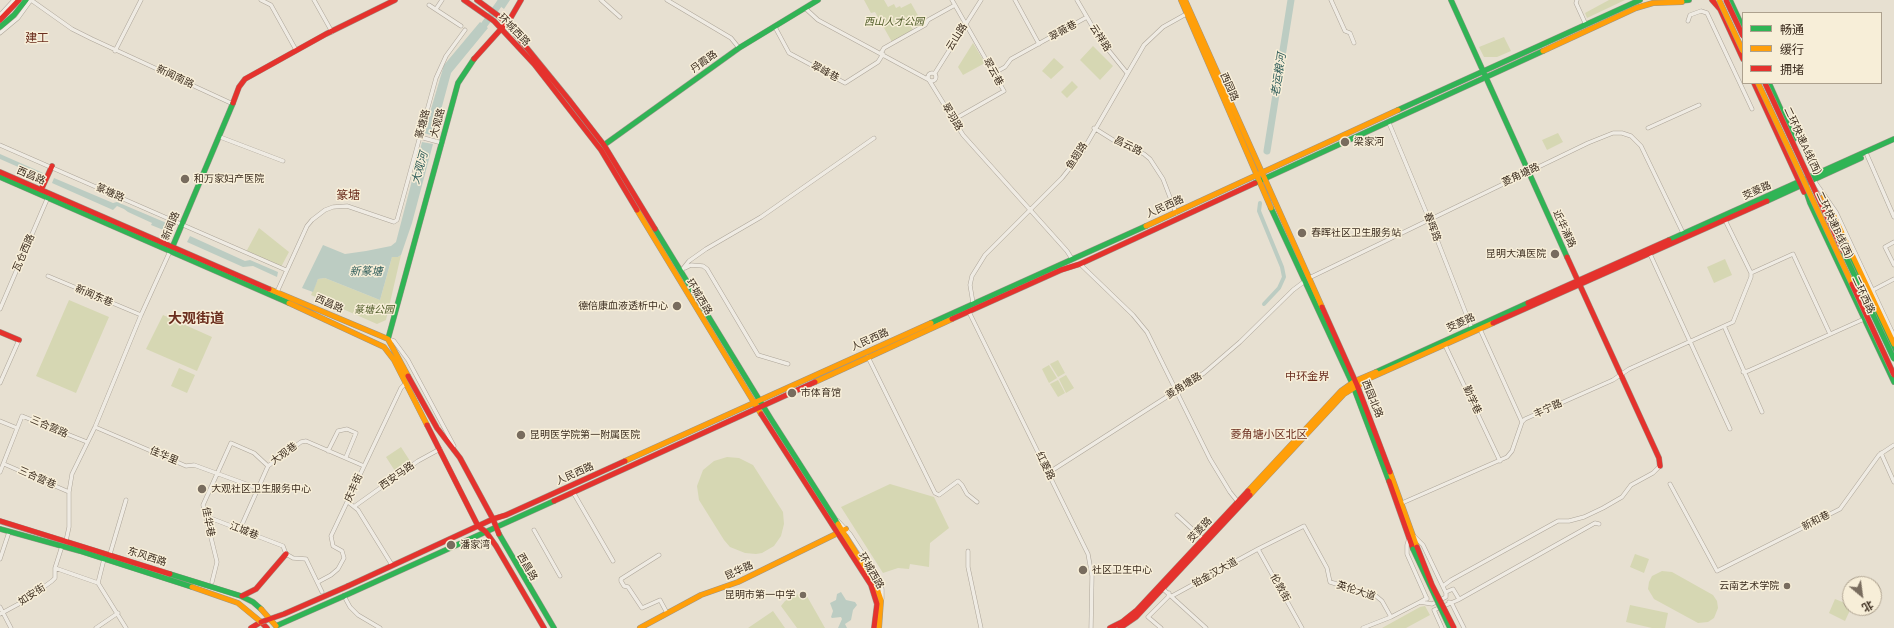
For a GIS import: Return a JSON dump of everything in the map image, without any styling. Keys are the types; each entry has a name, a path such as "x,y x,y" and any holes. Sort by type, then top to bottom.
{"main road":[{"path":"0,20 19,0"},
{"path":"0,27 14,15 26,0"},
{"name":"新闻路","path":"171,250 220,137 239,87 247,77 296,50 395,0"},
{"name":"环城西路","path":"464,0 494,21 539,69 601,150 756,409 842,531 874,592 877,608 874,628"},
{"name":"环城西路","path":"477,0 507,23 604,145 683,269 760,400 875,583 880,593 881,604 879,628"},
{"name":"大观路","path":"388,339 458,83 467,67 507,23 521,0"},
{"name":"丹霞路","path":"604,145 739,48 806,9 818,0"},
{"name":"西园路","path":"1181,0 1189,13"},
{"name":"西园路","path":"1185,0 1189,13 1261,178"},
{"name":"近华浦路","path":"1451,0 1659,458 1660,466"},
{"name":"人民西路","path":"273,627 486,532 1061,270 1080,264 1484,70 1640,0"},
{"path":"1675,0 1682,2 1689,0"},
{"path":"1712,0 1718,6 1742,57"},
{"path":"1720,0 1742,46"},
{"path":"1720,0 1742,50"},
{"path":"1726,0 1742,34"},
{"path":"1726,0 1742,37"},
{"path":"1730,0 1742,26"},
{"name":"人民西路","path":"251,628 261,622 348,586 493,519 506,515 1176,212 1261,178 1389,122 1639,6 1660,2 1682,2"},
{"path":"1731,34 1731,30 1734,26 1739,25 1742,27"},
{"path":"1754,84 1802,183"},
{"path":"1758,84 1800,167 1811,178"},
{"name":"二环快速B线(西)","path":"1758,84 1894,375"},
{"path":"1764,84 1800,167 1802,183"},
{"name":"二环快速A线(西)","path":"1764,84 1894,359"},
{"path":"1768,84 1811,178 1843,234 1894,344"},
{"name":"茭菱路","path":"1579,282 1650,254 1685,236 1725,220 1894,139"},
{"name":"茭菱路","path":"1811,178 1894,143"},
{"path":"41,190 52,166"},
{"name":"西昌路","path":"0,172 171,250 277,292 388,339 438,428 460,458 493,519 503,543 554,628"},
{"name":"西昌路","path":"0,177 171,250 320,316 379,344 390,354 406,383 441,448 455,482 478,526 486,532 496,546 544,628"},
{"name":"西园北路","path":"1261,178 1354,384 1402,504 1415,548 1450,628"},
{"name":"茭菱路","path":"1120,628 1136,617 1203,539 1336,396 1354,384 1802,183"},
{"name":"二环西路","path":"1802,183 1894,382"},
{"name":"二环西路","path":"1822,198 1894,351"},
{"path":"0,332 19,340"},
{"name":"西园北路","path":"1354,384 1412,537"},
{"name":"茭菱路","path":"1110,628 1129,618 1161,587 1354,384"},
{"name":"东风西路","path":"0,521 241,596 261,608 271,619 273,627"},
{"name":"东风西路","path":"0,529 104,559 238,603 261,622 273,627"},
{"name":"昆华路","path":"640,628 667,612 701,595 738,582 842,531"},
{"name":"西园北路","path":"1415,548 1454,628"},
{"path":"241,596 256,589 286,554"},
{"path":"256,589 256,602 261,608"}],"street":[{"path":"0,15 14,0"},
{"path":"0,33 18,18 31,0"},
{"name":"新闻南路","path":"31,0 72,28 116,51 233,104"},
{"path":"116,51 141,0"},
{"path":"261,0 271,5 296,50"},
{"path":"314,0 332,32"},
{"path":"436,9 442,0"},
{"path":"601,0 620,17"},
{"path":"667,0 731,38 739,48"},
{"name":"翠云巷","path":"952,0 1004,92 953,120"},
{"name":"云山路","path":"929,80 934,80 936,76 935,74 980,0"},
{"name":"翠薇巷","path":"1015,0 1039,44"},
{"name":"云祥路","path":"1077,0 1101,41 1127,73"},
{"path":"1331,0 1345,31 1350,33 1354,43"},
{"path":"1577,0 1576,3 1586,25"},
{"path":"429,5 461,26"},
{"path":"882,54 884,48 925,25 928,20 955,5"},
{"name":"翠羽路","path":"806,9 818,20 929,80 962,135 1067,251 1072,259"},
{"path":"1687,10 1690,15 1688,21"},
{"path":"1690,15 1701,11 1707,13 1752,109"},
{"name":"鱼翅路","path":"973,303 970,285 977,268 995,244 1031,212 1081,154 1094,128 1127,73 1144,45 1153,34 1177,18 1189,13"},
{"name":"翠薇巷","path":"994,73 1005,67 1011,59 1087,17"},
{"name":"翠峰巷","path":"775,27 790,53 845,83 878,62 882,54"},
{"name":"篆塘路","path":"277,292 286,270 308,226 312,220 325,210 333,207 346,206 394,222 397,220 436,78 446,56 465,30"},
{"path":"1648,128 1699,105"},
{"name":"春晖路","path":"1389,122 1473,330"},
{"name":"昌云路","path":"1094,128 1118,143 1144,154 1150,159 1163,179 1176,212"},
{"name":"菱角塘路","path":"1048,473 1218,362 1292,290 1307,279 1429,219 1609,134 1622,133 1631,136 1641,146 1685,236"},
{"path":"220,137 283,161"},
{"path":"420,137 442,143"},
{"path":"683,269 689,261 700,255 706,249 761,217 874,138"},
{"name":"篆塘路","path":"0,145 52,166 181,225 286,270"},
{"path":"1867,155 1894,217"},
{"path":"1811,178 1836,212 1894,336"},
{"name":"瓦仓西路","path":"0,309 48,197"},
{"path":"1725,220 1751,273 1751,277 1733,322 1725,328 1743,372 1762,412"},
{"path":"1894,242 1885,247 1894,265"},
{"name":"新闻路","path":"66,541 69,527 69,492 72,474 171,250"},
{"path":"1650,254 1730,429"},
{"path":"1751,273 1793,254 1830,334"},
{"path":"1080,264 1142,326 1177,390 1213,464 1238,502"},
{"path":"683,269 691,265 703,266 707,269 758,355 788,364"},
{"name":"新闻东巷","path":"48,276 141,315"},
{"path":"1873,290 1894,279"},
{"name":"红菱路","path":"969,312 1090,560 1092,576 1091,628"},
{"path":"1743,372 1864,319"},
{"path":"1479,327 1522,422"},
{"name":"丰宁路","path":"1402,504 1508,457 1512,451 1522,422 1613,380 1621,374 1690,341 1725,328"},
{"path":"0,383 19,340"},
{"name":"勤学巷","path":"1444,343 1500,461"},
{"path":"868,357 935,493 939,495 958,482 962,485 967,494 976,502"},
{"name":"庆丰街","path":"318,582 331,575 338,569 344,558 342,551 333,546 331,536 401,388 406,383"},
{"name":"三合营路","path":"0,472 22,416 87,442"},
{"path":"0,421 17,428"},
{"name":"佳华里","path":"94,427 186,466 194,465 257,488"},
{"path":"346,457 356,433 347,429 338,432 328,451 346,457 364,466"},
{"name":"大观巷","path":"240,529 268,466 301,442 306,441 328,451"},
{"name":"佳华巷","path":"212,582 217,568 217,562 203,505 231,443 254,453 268,466"},
{"name":"新和巷","path":"1670,484 1717,571 1840,509 1881,453 1894,445"},
{"name":"西安马路","path":"354,506 441,448"},
{"path":"1881,453 1894,482"},
{"name":"三合营巷","path":"4,464 69,492"},
{"path":"1443,586 1458,576 1558,521 1569,521 1584,517 1603,508 1622,497 1631,485 1660,466"},
{"path":"573,492 613,561"},
{"path":"110,554 126,500"},
{"path":"348,502 354,506 392,565"},
{"path":"1178,515 1203,539"},
{"name":"江城巷","path":"205,516 283,546 286,554"},
{"path":"1442,628 1434,611 1449,602 1459,600 1595,523 1600,524"},
{"name":"英伦大道","path":"1258,549 1304,526 1327,568 1330,582 1376,596 1382,601 1391,617"},
{"path":"534,530 560,576"},
{"path":"0,559 9,532"},
{"path":"1420,602 1432,604 1446,596 1446,592 1423,545 1412,537 1406,545 1407,554 1429,603"},
{"name":"如安街","path":"2,614 52,582 55,578 55,568 62,546"},
{"name":"铂金汉大道","path":"1172,596 1258,549"},
{"name":"伦敦街","path":"1258,549 1302,628"},
{"path":"968,551 968,567 981,628"},
{"path":"286,554 293,558 306,559 322,592"},
{"path":"659,555 621,579 621,582 624,586 628,587 642,608 660,600 667,612"},
{"path":"98,583 104,559"},
{"path":"55,568 98,583 126,628"},
{"path":"1161,587 1206,628"},
{"path":"1446,592 1453,589 1459,600"},
{"path":"1161,628 1148,617 1168,597 1169,594"},
{"path":"344,596 353,611 380,628"},
{"path":"1363,628 1391,617 1427,598"},
{"path":"1449,602 1452,604 1464,628"},
{"path":"0,607 2,614 11,628"},
{"path":"96,628 118,613"}],"green space":[{"name":"西山人才公园","path":"864,0 884,0 888,7 894,4 896,8 900,6 901,8 911,3 920,19 910,24 913,30 892,42 875,12 871,13"},
{"path":"1609,0 1625,0 1587,18 1585,13"},
{"path":"1504,37 1511,51 1497,57 1484,57 1479,47"},
{"path":"973,43 985,63 963,75 958,67"},
{"path":"1093,46 1113,66 1100,80 1080,60"},
{"path":"1054,58 1064,67 1051,79 1042,71"},
{"path":"1072,81 1078,87 1067,98 1061,92"},
{"path":"1558,133 1563,142 1547,150 1542,140"},
{"path":"259,228 289,252 281,267 246,252"},
{"name":"篆塘公园","path":"401,255 386,320 377,324 311,295 318,279 325,278 380,300 392,257 398,257"},
{"path":"1725,259 1732,275 1714,283 1707,267"},
{"path":"69,300 109,317 76,393 36,376"},
{"path":"163,315 212,337 197,371 146,349"},
{"path":"1058,360 1065,373 1058,377 1050,364"},
{"path":"1049,365 1057,378 1049,383 1042,369"},
{"path":"179,368 195,375 187,393 171,386"},
{"path":"1066,375 1074,388 1066,393 1059,379"},
{"path":"1058,380 1065,393 1058,397 1050,384"},
{"path":"401,447 410,461 395,471 386,457"},
{"path":"727,457 739,458 753,465 783,512 784,524 781,536 774,546 762,553 745,553 730,547 699,500 697,486 703,470 714,461"},
{"path":"890,484 934,497 949,528 930,543 929,567 910,564 909,569 898,568 883,573 841,507"},
{"path":"1635,554 1649,559 1644,573 1630,567"},
{"path":"1662,571 1672,572 1713,595 1717,601 1718,608 1714,618 1708,622 1698,623 1654,599 1648,589 1649,582 1652,576"},
{"path":"804,591 825,628 797,628 781,606 785,601"},
{"path":"1835,599 1842,602 1842,616 1847,616 1845,621 1829,613"},
{"path":"1630,605 1668,613 1665,628 1652,628 1626,622"},
{"path":"1425,606 1430,615 1406,628 1382,628 1420,607"},
{"path":"773,611 785,628 748,628"}],"water":[{"path":"498,0 510,0 504,9 496,3"},
{"path":"480,22 488,28 451,73 434,136 424,133 444,65"},
{"name":"新篆塘","path":"422,142 433,144 412,223 401,255 398,257 392,257 380,300 325,278 318,279 313,292 302,288 323,245 345,254 391,246 396,242"},
{"path":"0,154 43,173 41,177 0,159"},
{"path":"54,178 113,203 117,202 169,224 166,231 151,225 152,223 117,206 113,210 52,183"},
{"path":"190,236 245,261 250,260 278,272 277,277 253,266 243,267 187,242"},
{"path":"841,592 846,600 855,602 857,605 853,610 851,620 845,624 847,628 838,628 842,619 841,617 831,617 833,611 830,603 836,600 837,594"}],"waterway":[{"name":"大观河","path":"479,32 502,0"},
{"name":"老运粮河","path":"1267,151 1291,0"},
{"name":"老运粮河","path":"1260,203 1259,211 1282,267 1284,277 1279,288 1264,304"}],"traffic: fast":[{"path":"0,27 14,15 26,0"},
{"path":"604,145 739,48 818,0"},
{"path":"1451,0 1567,257"},
{"path":"1398,110 1640,0"},
{"path":"1679,1 1689,0"},
{"path":"1730,0 1742,26"},
{"path":"1255,183 1543,51"},
{"path":"388,339 458,83 474,59"},
{"path":"1769,84 1794,139"},
{"path":"172,248 233,103"},
{"path":"1669,240 1894,139"},
{"path":"1767,201 1861,158"},
{"path":"0,177 289,303"},
{"path":"1805,188 1810,203 1894,382"},
{"path":"1271,208 1352,383 1389,481"},
{"path":"931,323 1146,226"},
{"path":"1835,226 1894,351"},
{"path":"655,229 771,419 838,524"},
{"path":"1843,251 1894,359"},
{"path":"1376,372 1528,303"},
{"path":"344,596 554,501"},
{"path":"0,529 80,551 192,587"},
{"path":"499,534 554,628"},
{"path":"1413,549 1450,628"},
{"path":"170,574 241,596 253,602 261,609"},
{"path":"276,626 344,596"}],"traffic: slow":[{"path":"1181,0 1271,208"},
{"path":"1185,0 1322,307"},
{"path":"1719,0 1742,49"},
{"path":"1543,51 1636,8 1653,3 1682,2"},
{"path":"1758,84 1852,284"},
{"path":"1146,226 1398,110"},
{"path":"1822,198 1834,216 1894,344"},
{"path":"637,210 761,414"},
{"path":"269,289 388,339 408,376"},
{"path":"289,303 384,347 394,360 427,425"},
{"path":"815,382 952,319"},
{"path":"625,461 931,323"},
{"path":"1250,495 1344,394 1370,378 1493,323"},
{"path":"1248,491 1341,391 1355,381 1376,372"},
{"path":"1390,472 1417,547"},
{"path":"838,524 875,583 881,600 879,628"},
{"path":"640,628 701,595 738,582 846,529"},
{"path":"192,587 238,603 261,622"},
{"path":"261,609 276,626"}],"traffic: jam":[{"path":"0,20 19,0"},
{"path":"233,103 239,87 245,79 326,34 395,0"},
{"path":"464,0 494,21 534,64 601,150 637,210"},
{"path":"477,0 500,17 513,31 570,101 604,145 655,229"},
{"path":"474,59 510,19 521,0"},
{"path":"1712,0 1720,9 1742,57"},
{"path":"1726,0 1742,34"},
{"path":"1754,84 1804,192"},
{"path":"1765,84 1843,251"},
{"path":"41,190 52,166"},
{"path":"0,172 269,289"},
{"path":"952,319 1061,270 1080,264 1255,183"},
{"path":"1493,323 1767,201"},
{"path":"1528,303 1669,240"},
{"path":"1567,257 1659,458 1660,466"},
{"path":"1852,284 1894,375"},
{"path":"1322,307 1357,385 1390,472"},
{"path":"0,332 19,340"},
{"path":"408,376 437,428 460,458 493,519 499,534"},
{"path":"554,501 815,382"},
{"path":"761,414 871,585 877,604 874,628"},
{"path":"427,425 478,526 486,532 496,546 544,628"},
{"path":"348,586 493,519 506,515 625,461"},
{"path":"1389,481 1413,549"},
{"path":"1110,628 1122,622 1137,610 1248,491"},
{"path":"1120,628 1136,617 1250,495"},
{"path":"0,521 170,574"},
{"path":"1417,547 1432,585 1454,628"},
{"path":"242,596 256,589 286,554"},
{"path":"261,622 284,614 348,586"},
{"path":"261,622 267,628"},
{"path":"251,628 261,622"}],"place":[{"name":"梁家河","path":"1345,142"},
{"name":"和万家妇产医院","path":"185,179"},
{"name":"春晖社区卫生服务站","path":"1302,233"},
{"name":"昆明大滇医院","path":"1555,254"},
{"name":"德倍康血液透析中心","path":"677,306"},
{"name":"市体育馆","path":"792,393"},
{"name":"昆明医学院第一附属医院","path":"521,435"},
{"name":"大观社区卫生服务中心","path":"202,489"},
{"name":"潘家湾","path":"451,545"},
{"name":"社区卫生中心","path":"1083,570"},
{"name":"云南艺术学院","path":"1787,586"},
{"name":"昆明市第一中学","path":"803,595"}],"district":[{"name":"建工","path":"37,39"},
{"name":"篆塘","path":"348,196"},
{"name":"大观街道","path":"196,319"},
{"name":"中环金界","path":"1307,377"},
{"name":"菱角塘小区北区","path":"1269,435"}]}
